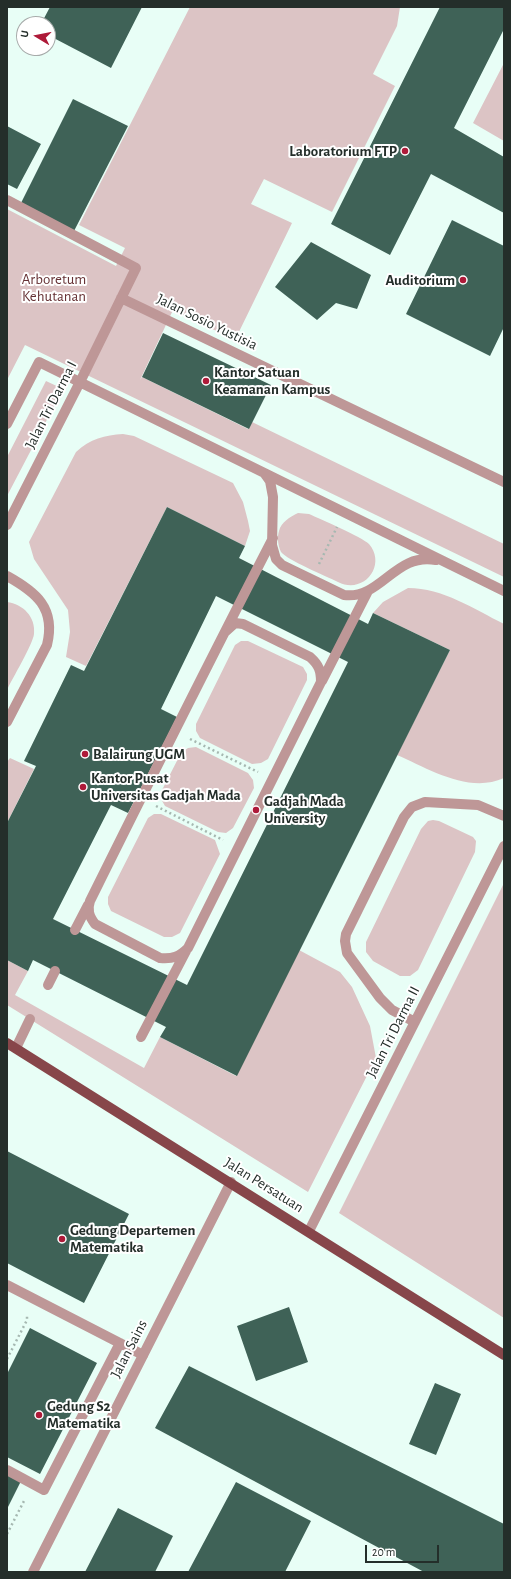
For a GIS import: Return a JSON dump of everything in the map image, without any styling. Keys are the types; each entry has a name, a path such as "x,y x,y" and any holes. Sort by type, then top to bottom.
{"main road":[{"name":"Jalan Persatuan","path":"11,1045 504,1355"}],"street":[{"path":"7,200 136,268 121,298"},
{"name":"Jalan Tri Darma I","path":"7,526 121,298"},
{"name":"Jalan Sosio Yustisia","path":"121,298 504,482"},
{"path":"7,424 39,362 504,591"},
{"path":"265,474 270,481 273,497 272,545 276,559 282,565 311,580 344,595 353,596 368,591 410,562 420,559 446,562"},
{"path":"75,930 273,538"},
{"path":"7,576 25,586 37,596 49,619 50,631 46,645 7,722"},
{"path":"141,1037 188,948 368,591"},
{"path":"225,632 235,623 243,624 310,657 317,663 321,672 321,682"},
{"path":"415,1022 392,1010 382,1001 347,953 345,941 346,934 404,817 412,807 425,802 470,803 486,807 504,816"},
{"name":"Jalan Tri Darma II","path":"309,1231 504,846"},
{"path":"90,901 88,908 90,916 95,924 160,958 170,959 181,955 188,948"},
{"path":"48,985 55,971"},
{"path":"11,1045 30,1019"},
{"name":"Jalan Sains","path":"33,1572 231,1182"},
{"path":"7,1285 143,1355"},
{"path":"7,1470 44,1490 120,1343"}],"path":[{"path":"311,580 344,512"},
{"path":"176,731 273,779"},
{"path":"141,799 238,847"},
{"path":"7,1359 27,1320 26,1313 21,1310 19,1306 24,1293"},
{"path":"7,1534 33,1484"}],"green space":[{"name":"Arboretum Kehutanan","path":"190,7 400,7 397,26 373,74 395,86 332,212 264,179 251,204 292,223 235,340 173,310 140,380 142,377 248,429 252,422 504,544 504,577 25,345 7,380 7,209 116,266 125,248 79,225"},
{"path":"504,63 504,141 473,123"},
{"path":"46,381 63,389 7,496 7,457"},
{"path":"123,434 134,436 233,483 243,502 250,531 245,546 167,507 86,666 66,657 70,632 68,610 34,559 29,542 76,452 98,438"},
{"path":"298,513 309,514 350,533 369,544 374,552 375,561 374,569 370,576 364,581 348,585 307,568 281,552 278,539 280,528 284,522"},
{"path":"408,588 421,589 446,595 504,624 504,778 491,782 477,783 449,778 397,755 450,650 373,613 383,602"},
{"path":"7,602 18,605 27,612 33,622 34,634 33,639 7,690"},
{"path":"241,641 248,641 303,667 307,674 307,680 268,759 261,763 252,764 200,738 196,731 196,724 235,645"},
{"path":"196,747 248,773 253,780 254,788 233,828 226,833 218,832 165,806 161,799 161,792 181,753 188,748"},
{"path":"10,758 34,769 7,823 7,762"},
{"path":"154,814 161,814 215,840 220,854 180,933 172,937 164,937 111,911 108,904 108,897 148,818"},
{"path":"428,821 439,821 473,837 476,841 475,852 418,970 410,976 400,976 373,961 366,952 366,942 421,829"},
{"path":"504,883 504,1318 339,1213"},
{"path":"299,950 340,972 352,987 370,1026 376,1058 308,1192 7,1005 7,960 28,971 15,995 144,1068 160,1037 236,1076"}],"building":[{"path":"50,7 142,7 111,68 56,39 56,16 45,16"},
{"name":"Laboratorium FTP","path":"440,7 504,7 504,29 454,128 504,157 504,213 431,174 390,255 331,224"},
{"path":"73,99 128,126 74,231 21,203"},
{"path":"7,126 41,144 17,189 7,184"},
{"name":"Auditorium","path":"452,220 504,246 504,327 490,356 406,314"},
{"path":"311,242 371,275 357,309 336,303 317,320 275,287"},
{"name":"Kantor Satuan Keamanan Kampus","path":"163,333 271,385 249,429 142,377"},
{"name":"Kantor Pusat Universitas Gadjah Mada","path":"167,507 245,546 239,558 368,624 373,613 450,650 237,1076 160,1037 166,1027 33,960 28,971 7,960 7,823 36,766 24,761 71,665 84,671","holes":["216,596 348,662 187,985 53,919 111,805 128,813 177,717 161,709"]},
{"name":"Gedung Departemen Matematika","path":"7,1151 129,1214 84,1303 7,1263"},
{"path":"289,1307 308,1362 256,1381 237,1326"},
{"name":"Gedung S2 Matematika","path":"30,1328 97,1363 40,1474 7,1457 7,1374"},
{"path":"189,1366 504,1524 504,1572 424,1572 155,1428"},
{"path":"435,1383 461,1394 436,1455 409,1444"},
{"path":"7,1471 22,1479 7,1509"},
{"path":"236,1482 311,1521 285,1572 188,1572"},
{"path":"118,1508 173,1536 155,1572 85,1572"}],"place":[{"name":"Laboratorium FTP","path":"405,151"},
{"name":"Auditorium","path":"463,280"},
{"name":"Kantor Satuan Keamanan Kampus","path":"206,381"},
{"name":"Balairung UGM","path":"85,754"},
{"name":"Kantor Pusat Universitas Gadjah Mada","path":"83,787"},
{"name":"Gadjah Mada University","path":"256,810"},
{"name":"Gedung Departemen Matematika","path":"62,1239"},
{"name":"Gedung S2 Matematika","path":"39,1415"}]}
